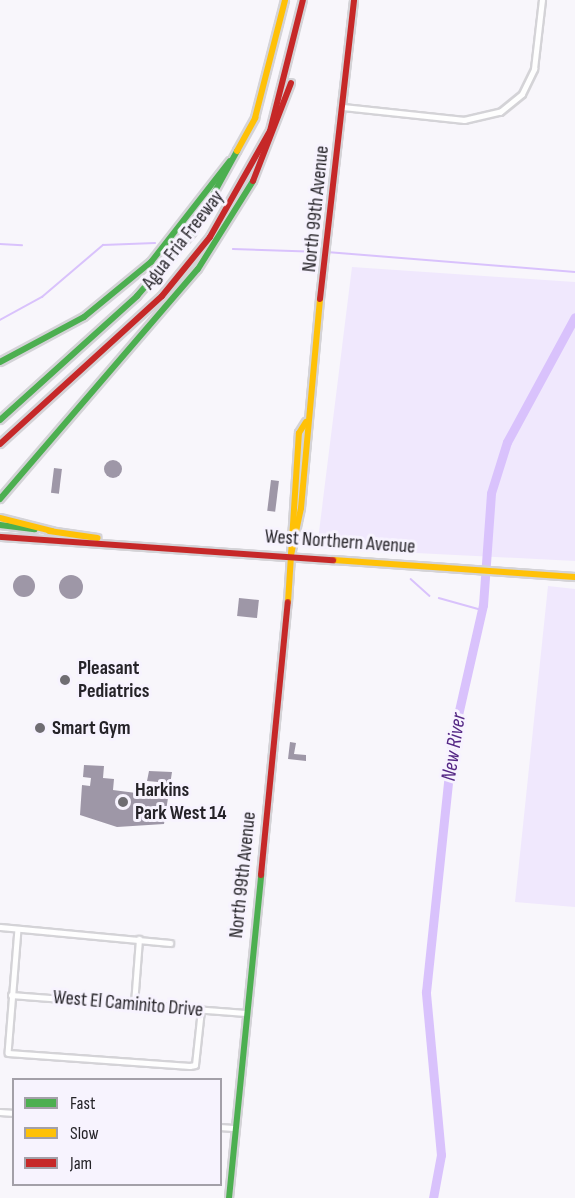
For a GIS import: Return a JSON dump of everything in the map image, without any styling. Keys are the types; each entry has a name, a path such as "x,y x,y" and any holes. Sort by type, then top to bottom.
{"main road":[{"name":"Agua Fria Freeway","path":"0,420 156,275 205,214 246,138 270,73 285,0"},
{"name":"Agua Fria Freeway","path":"0,444 150,308 210,237 270,131 296,46 303,0"},
{"name":"North 99th Avenue","path":"229,1198 245,1013 291,555 302,508 306,422 327,264 354,0"},
{"path":"1,499 42,444 173,300 226,228 279,122 296,46"},
{"path":"0,362 84,317 151,262 197,210 246,138"},
{"path":"0,518 52,531"},
{"name":"West Northern Avenue","path":"0,525 102,540"},
{"name":"West Northern Avenue","path":"0,537 102,540 575,577"}],"street":[{"path":"343,107 464,120 500,112 522,94 534,69 542,0"},
{"path":"0,927 139,939 171,944"},
{"path":"18,929 8,1053 195,1065 201,1010"},
{"path":"134,1004 139,939"},
{"name":"West El Caminito Drive","path":"11,995 245,1013"},
{"path":"222,1127 236,1128"}],"shaded area":[{"path":"352,267 575,282 575,561 317,548"},
{"path":"548,586 575,589 575,907 515,902"}],"building":[{"path":"113,460 121,465 122,469 117,477 113,478 105,473 104,469 109,461"},
{"path":"54,468 62,469 59,494 51,493"},
{"path":"271,480 279,481 275,512 267,511"},
{"path":"24,575 32,578 35,586 32,594 24,597 16,594 13,586 16,578"},
{"path":"71,575 80,578 83,587 80,596 71,599 62,596 59,587 62,578"},
{"path":"239,598 259,600 257,618 237,616"},
{"path":"290,742 296,743 294,754 306,755 306,761 288,759"},
{"name":"Harkins Park West 14","path":"84,765 104,766 103,778 114,779 113,790 136,793 137,782 158,790 158,782 147,781 149,771 172,772 164,824 117,827 80,815 82,785 90,786 91,778 83,777"}],"waterway":[{"path":"0,320 42,297 103,245 155,243"},
{"path":"0,244 22,245"},
{"path":"233,249 322,252"},
{"path":"327,252 575,272"},
{"name":"New River","path":"433,1198 441,1155 426,992 453,737 483,605 491,493 507,442 575,317"},
{"path":"411,579 430,596"},
{"path":"439,598 482,610"}],"traffic: fast":[{"path":"0,420 137,296 192,233 237,151"},
{"path":"0,362 84,317 151,262 230,161"},
{"path":"0,499 198,269 253,181"},
{"path":"0,525 35,529"},
{"path":"229,1198 261,875"}],"traffic: slow":[{"path":"237,151 255,118 285,0"},
{"path":"291,555 301,508 320,299"},
{"path":"288,602 299,433 306,422"},
{"path":"0,518 52,531"},
{"path":"49,531 97,538"},
{"path":"333,560 575,577"}],"traffic: jam":[{"path":"0,444 162,296 210,237 270,131 303,0"},
{"path":"320,299 354,0"},
{"path":"253,181 291,83"},
{"path":"0,537 333,560"},
{"path":"261,875 288,602"}],"place":[{"name":"Pleasant Pediatrics","path":"65,680"},
{"name":"Smart Gym","path":"40,728"},
{"name":"Harkins Park West 14","path":"123,802"}]}
